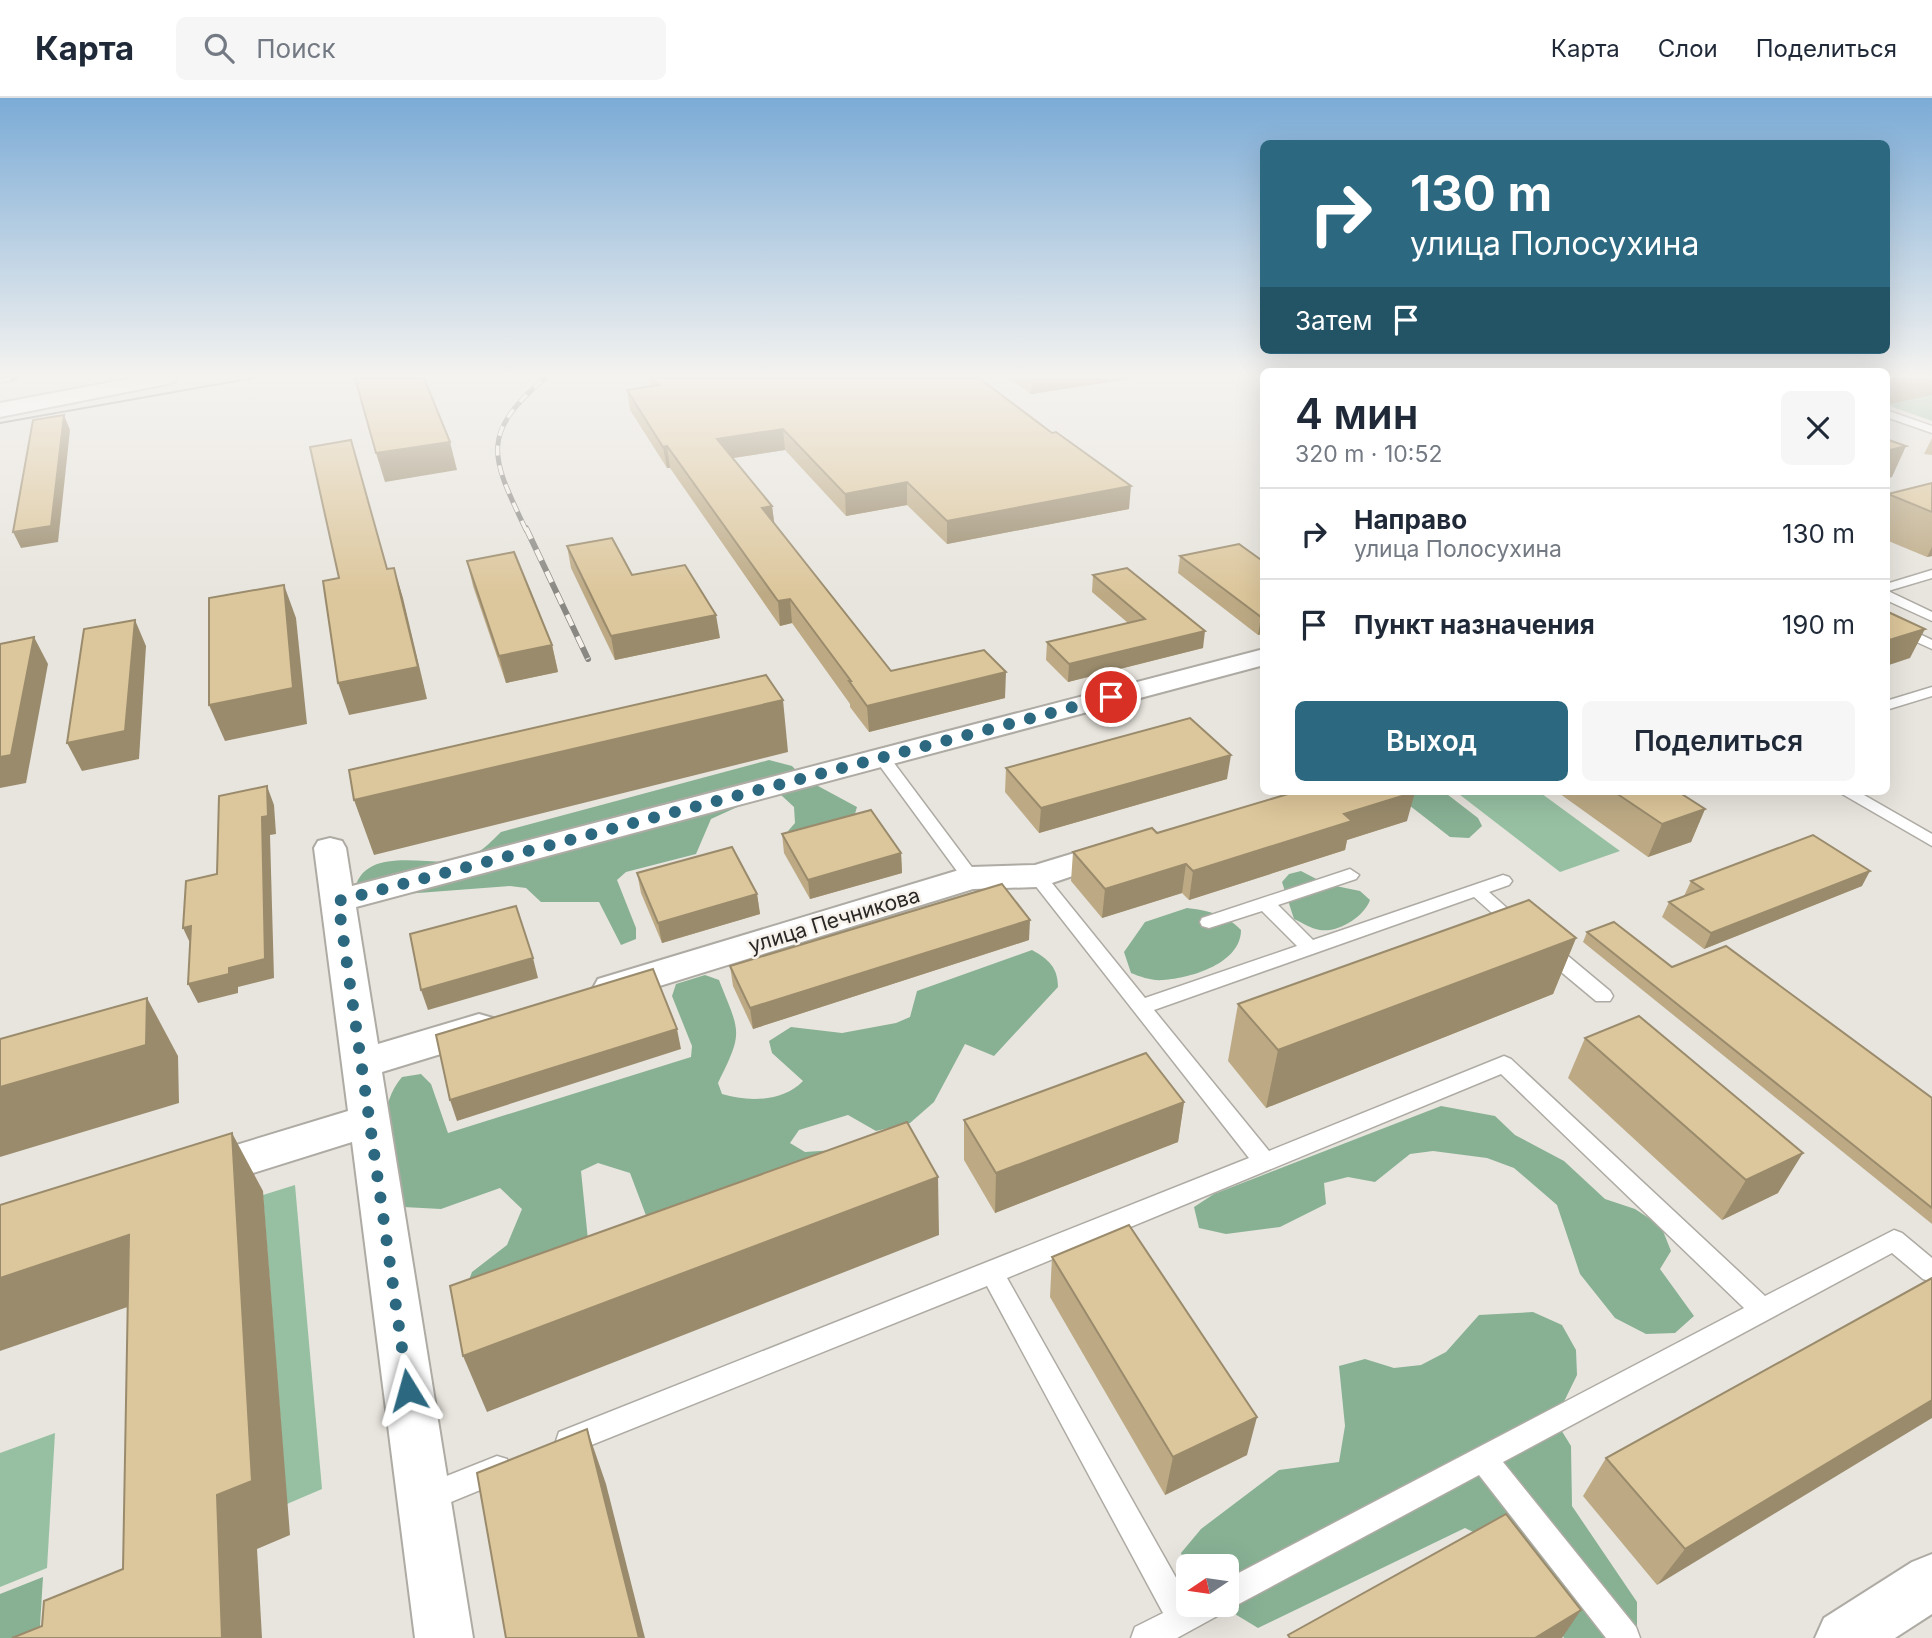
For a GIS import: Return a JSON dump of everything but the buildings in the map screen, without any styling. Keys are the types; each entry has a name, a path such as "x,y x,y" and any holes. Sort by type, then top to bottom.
{"street":[{"path":"338,901 1260,658"},
{"name":"улица Печникова","path":"586,995 971,878 1037,876 1140,843"},
{"path":"330,848 444,1638"},
{"path":"361,1064 507,1019"},
{"path":"172,1181 370,1120"},
{"path":"1844,1638 1932,1582"}],"lane":[{"path":"1890,587 1932,574"},
{"path":"1890,597 1932,617"},
{"path":"1890,624 1932,645"},
{"path":"1890,705 1932,691"},
{"path":"882,758 971,878"},
{"path":"1852,795 1932,841"},
{"path":"1209,922 1350,875"},
{"path":"1037,876 1265,1162"},
{"path":"1141,1007 1503,881"},
{"path":"1476,890 1603,996"},
{"path":"1265,903 1310,948"},
{"path":"553,1447 992,1273 1504,1064 1762,1310"},
{"path":"1239,1589 1894,1240 1932,1272"},
{"path":"992,1273 1176,1579"},
{"path":"1483,1459 1625,1638"},
{"path":"424,1499 514,1463"},
{"path":"1146,1638 1186,1617"}],"green space":[{"path":"769,760 792,766 805,779 857,807 852,824 797,837 788,831 795,823 794,807 781,795 770,792 711,819 696,854 626,872 617,880 636,928 636,939 621,945 599,902 541,902 526,888 510,886 365,897 354,893 359,878 368,868 381,863 396,860 463,860 481,850 501,832"},
{"path":"1396,795 1448,795 1478,818 1482,826 1469,838 1450,837"},
{"path":"1460,795 1543,795 1620,851 1560,872"},
{"path":"1301,871 1326,884 1360,891 1370,900 1356,918 1342,926 1327,930 1310,927 1294,919 1282,882 1289,874"},
{"path":"1187,908 1216,914 1241,930 1239,942 1233,951 1213,967 1175,979 1159,980 1131,973 1124,952 1145,922"},
{"path":"1032,950 1051,964 1058,987 994,1056 965,1044 934,1102 910,1123 876,1131 848,1115 799,1130 790,1143 805,1152 879,1147 653,1234 630,1173 598,1163 581,1171 593,1289 458,1309 472,1272 507,1245 522,1209 500,1188 441,1209 403,1207 390,1158 386,1124 387,1107 392,1092 402,1077 421,1074 431,1084 448,1133 691,1057 692,1046 672,996 676,984 705,975 719,980 735,1022 735,1042 718,1083 722,1094 754,1099 775,1096 786,1093 803,1081 772,1053 769,1041 791,1027 842,1033 896,1023 910,1017 917,991"},
{"path":"1441,1106 1495,1116 1515,1135 1564,1161 1605,1199 1635,1209 1661,1226 1671,1251 1660,1269 1694,1316 1675,1333 1646,1334 1615,1318 1580,1274 1557,1205 1514,1168 1487,1158 1433,1151 1410,1154 1375,1182 1348,1177 1324,1183 1326,1204 1280,1227 1226,1234 1199,1228 1194,1207 1214,1194"},
{"path":"295,1185 322,1489 287,1504 263,1195"},
{"path":"1533,1312 1562,1325 1576,1350 1577,1375 1555,1420 1571,1446 1572,1506 1637,1602 1637,1638 1564,1638 1528,1575 1500,1545 1465,1528 1258,1628 1239,1616 1239,1554 1181,1553 1201,1529 1279,1470 1339,1462 1345,1426 1339,1366 1365,1359 1394,1368 1421,1365 1446,1352 1479,1315"},
{"path":"55,1433 47,1568 0,1587 0,1453"},
{"path":"43,1577 40,1626 12,1638 0,1638 0,1594"}],"railway":[{"path":"498,450 499,465 505,484 526,530"},
{"path":"526,528 588,659"}],"route":[{"path":"408,1390 338,901 1111,697"}]}
